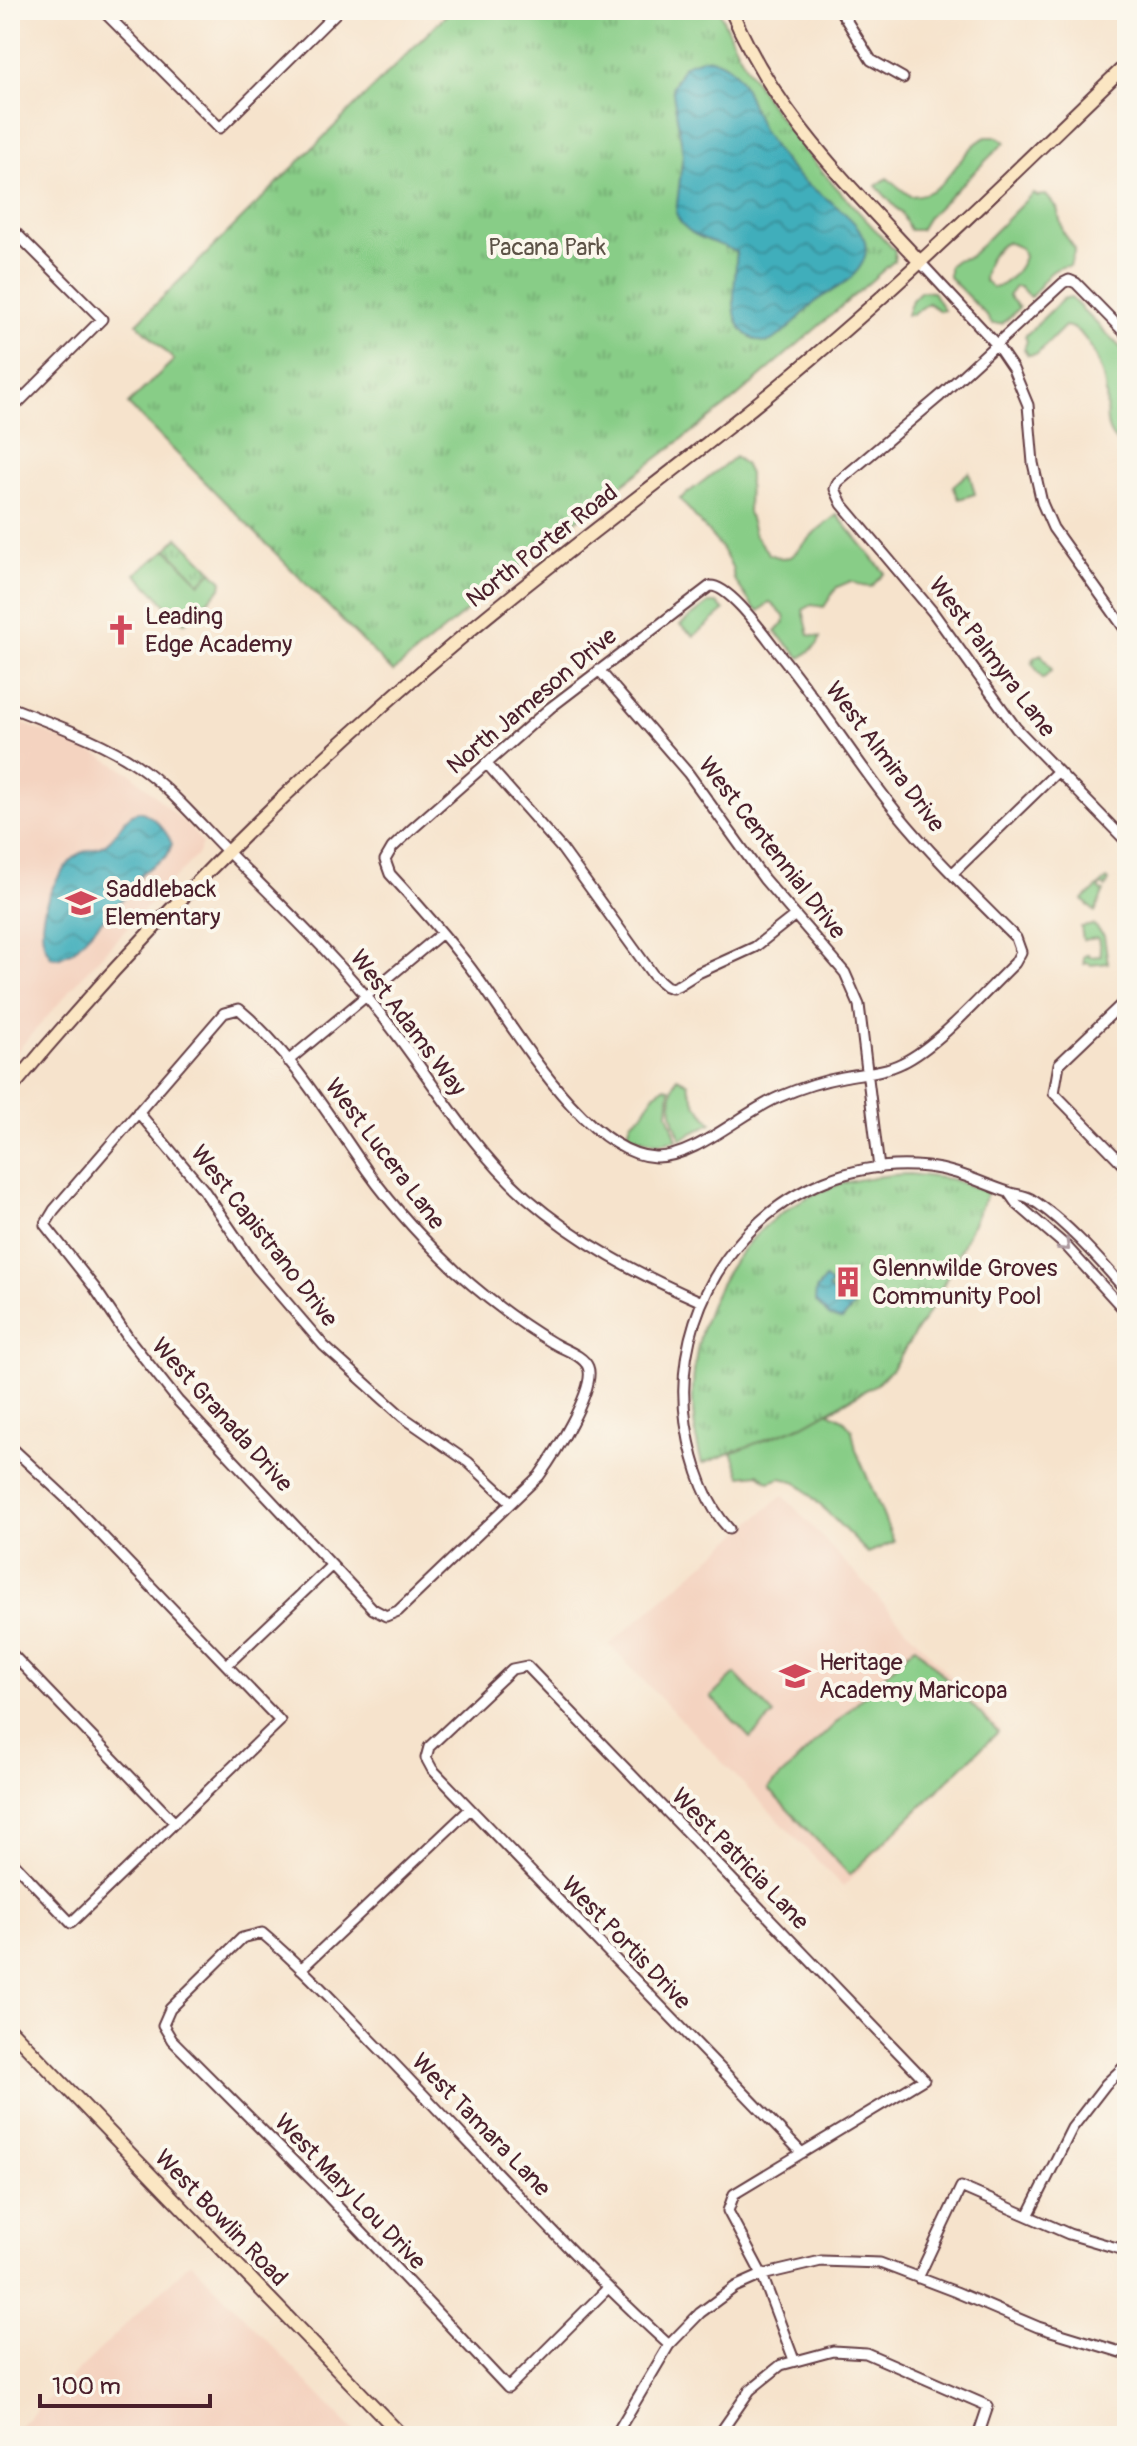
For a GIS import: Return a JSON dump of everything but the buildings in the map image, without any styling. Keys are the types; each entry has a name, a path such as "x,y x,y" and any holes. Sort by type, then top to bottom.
{"street":[{"path":"102,10 220,128 339,10"},
{"path":"731,10 749,49 790,116 813,146 996,344 1013,369 1028,405 1036,483 1047,515 1127,632"},
{"path":"840,10 871,60 903,78"},
{"name":"North Porter Road","path":"10,1090 97,989 228,852 401,689 756,406 920,262 1127,64"},
{"path":"10,227 102,319 10,411"},
{"path":"996,344 1056,288 1069,280 1083,289 1127,335"},
{"name":"West Palmyra Lane","path":"996,344 838,482 835,489 842,504 932,611 1016,728 1127,842"},
{"name":"North Jameson Drive","path":"442,933 390,874 385,860 392,848 486,763 599,670 703,590 717,586"},
{"name":"West Almira Drive","path":"717,586 730,595 778,652 898,813 1016,938 1021,952 1015,963 918,1053 893,1067 867,1073"},
{"name":"West Centennial Drive","path":"599,670 688,773 764,879 845,973 854,989 859,1005 879,1168"},
{"name":"West Adams Way","path":"10,707 114,751 156,780 367,995 459,1124 489,1161 524,1195 560,1225 603,1254 649,1279 702,1302"},
{"path":"486,763 562,849 653,975 666,986 672,988 743,954 794,916"},
{"path":"953,873 1057,772"},
{"path":"288,1061 442,933 538,1064 572,1104 612,1139 631,1151 656,1157 683,1151 701,1145 748,1112 798,1089 867,1073"},
{"path":"1127,999 1059,1064 1054,1093 1127,1168"},
{"name":"West Lucera Lane","path":"138,1112 224,1013 239,1009 288,1061 383,1192 432,1248 512,1316 578,1356 588,1366 589,1378 562,1441 539,1476 511,1502"},
{"name":"West Granada Drive","path":"138,1112 54,1210 45,1225 178,1401 373,1609 386,1616 398,1611 511,1502"},
{"name":"West Capistrano Drive","path":"138,1112 203,1189 257,1268 324,1346 403,1417 468,1462 511,1502"},
{"path":"729,1529 706,1495 689,1441 685,1417 687,1357 702,1302 713,1280 739,1242 780,1205 828,1180 879,1168 927,1167 950,1171 1031,1199 1127,1292"},
{"path":"1009,1193 1016,1203 1067,1247 1127,1313"},
{"path":"10,1446 69,1501 280,1721 71,1923 10,1859"},
{"path":"227,1665 332,1565"},
{"path":"10,1652 175,1823"},
{"name":"West Patricia Lane","path":"426,1758 429,1747 512,1669 527,1666 924,2079 802,2153"},
{"name":"West Portis Drive","path":"426,1758 469,1810 802,2153"},
{"path":"301,1969 469,1810"},
{"name":"West Tamara Lane","path":"163,2025 170,2009 242,1938 262,1933 456,2127 607,2289 669,2345"},
{"name":"West Mary Lou Drive","path":"163,2025 172,2040 323,2191 508,2388 607,2289"},
{"name":"West Bowlin Road","path":"10,2029 402,2436"},
{"path":"1028,2216 1072,2128 1106,2084 1127,2064"},
{"path":"794,2360 762,2275 728,2211 734,2194 802,2153"},
{"path":"918,2278 961,2187 1069,2234 1127,2251"},
{"path":"615,2436 669,2345 700,2313 735,2287 762,2275 821,2261 880,2263 1038,2327 1127,2354"},
{"path":"718,2436 750,2390 781,2365 833,2351 866,2353 988,2406 978,2436"}],"shaded area":[{"name":"Saddleback Elementary","path":"10,718 99,755 132,774 194,832 202,844 197,855 96,961 10,1059"},
{"name":"Heritage Academy Maricopa","path":"783,1495 1000,1730 843,1887 609,1645"},
{"path":"191,2262 359,2436 10,2436"}],"green space":[{"name":"Pacana Park","path":"451,10 719,10 753,78 773,109 819,168 895,251 894,261 731,402 590,509 393,672 128,404 174,360 137,323"},
{"path":"986,137 997,137 1005,142 928,217 920,230 910,230 902,214 876,186 887,178 910,196 924,194 944,181 967,153"},
{"path":"1033,193 1046,195 1057,208 1063,232 1075,249 1070,266 1052,272 1032,296 1015,287 1008,296 1019,307 1002,324 992,324 949,277 949,266 956,260 969,257","holes":["1007,242 1021,248 1024,257 1007,281 993,288 984,280 988,263 998,248"]},
{"path":"921,291 933,292 944,310 940,311 928,303 912,315 907,315 912,300"},
{"path":"1070,297 1127,354 1127,444 1117,442 1109,431 1102,375 1094,353 1081,335 1065,326 1037,354 1028,355 1024,349 1025,336 1063,299"},
{"path":"735,457 744,464 749,474 748,512 755,536 769,554 791,557 837,515 885,573 871,587 851,581 837,587 824,607 812,605 803,610 809,635 820,637 818,644 801,658 775,632 785,621 784,616 770,602 759,611 754,608 734,579 732,567 720,546 680,499"},
{"path":"969,472 975,494 959,499 953,486"},
{"path":"178,537 212,571 200,583 167,549"},
{"path":"167,549 200,583 212,571 222,581 221,588 184,623 136,574"},
{"path":"709,603 717,603 724,611 694,636 680,625"},
{"path":"1041,654 1052,670 1043,679 1032,663"},
{"path":"1107,879 1106,887 1100,887 1104,891 1095,912 1083,900"},
{"path":"1094,925 1104,936 1108,963 1084,964 1083,957 1088,954 1089,957 1101,956 1098,938 1083,940 1081,927"},
{"path":"677,1077 687,1082 696,1104 712,1123 681,1139 672,1109 672,1093"},
{"path":"664,1087 670,1088 668,1113 677,1140 658,1143 627,1136 631,1122 643,1113 655,1093"},
{"path":"910,1174 950,1179 988,1192 935,1302 891,1370 876,1384 803,1425 702,1464 694,1422 693,1380 700,1338 713,1299 733,1263 760,1231 793,1206 851,1181"},
{"path":"935,1302 891,1370 876,1384 829,1412 843,1419 852,1430 856,1450 894,1542 868,1553 797,1482 781,1478 769,1482 759,1474 741,1476 732,1452 708,1461"},
{"path":"915,1646 998,1732 850,1875 768,1789"},
{"path":"735,1674 774,1715 750,1738 711,1697"}],"water":[{"path":"704,58 729,66 737,75 764,133 791,170 849,217 865,240 866,253 852,276 822,297 782,334 766,343 751,338 736,319 736,252 693,234 680,222 676,213 683,153 672,87 684,65"},
{"path":"139,811 154,819 167,834 172,844 167,856 142,873 133,888 73,951 58,958 51,957 42,932 43,918 58,877 75,857 105,844 129,816"},
{"path":"825,1279 831,1284 828,1289 847,1305 850,1302 854,1306 842,1320 829,1316 815,1301 816,1290"}],"place":[{"name":"Leading Edge Academy","path":"121,630"},
{"name":"Saddleback Elementary","path":"81,903"},
{"name":"Glennwilde Groves Community Pool","path":"848,1282"},
{"name":"Heritage Academy Maricopa","path":"795,1676"}]}
